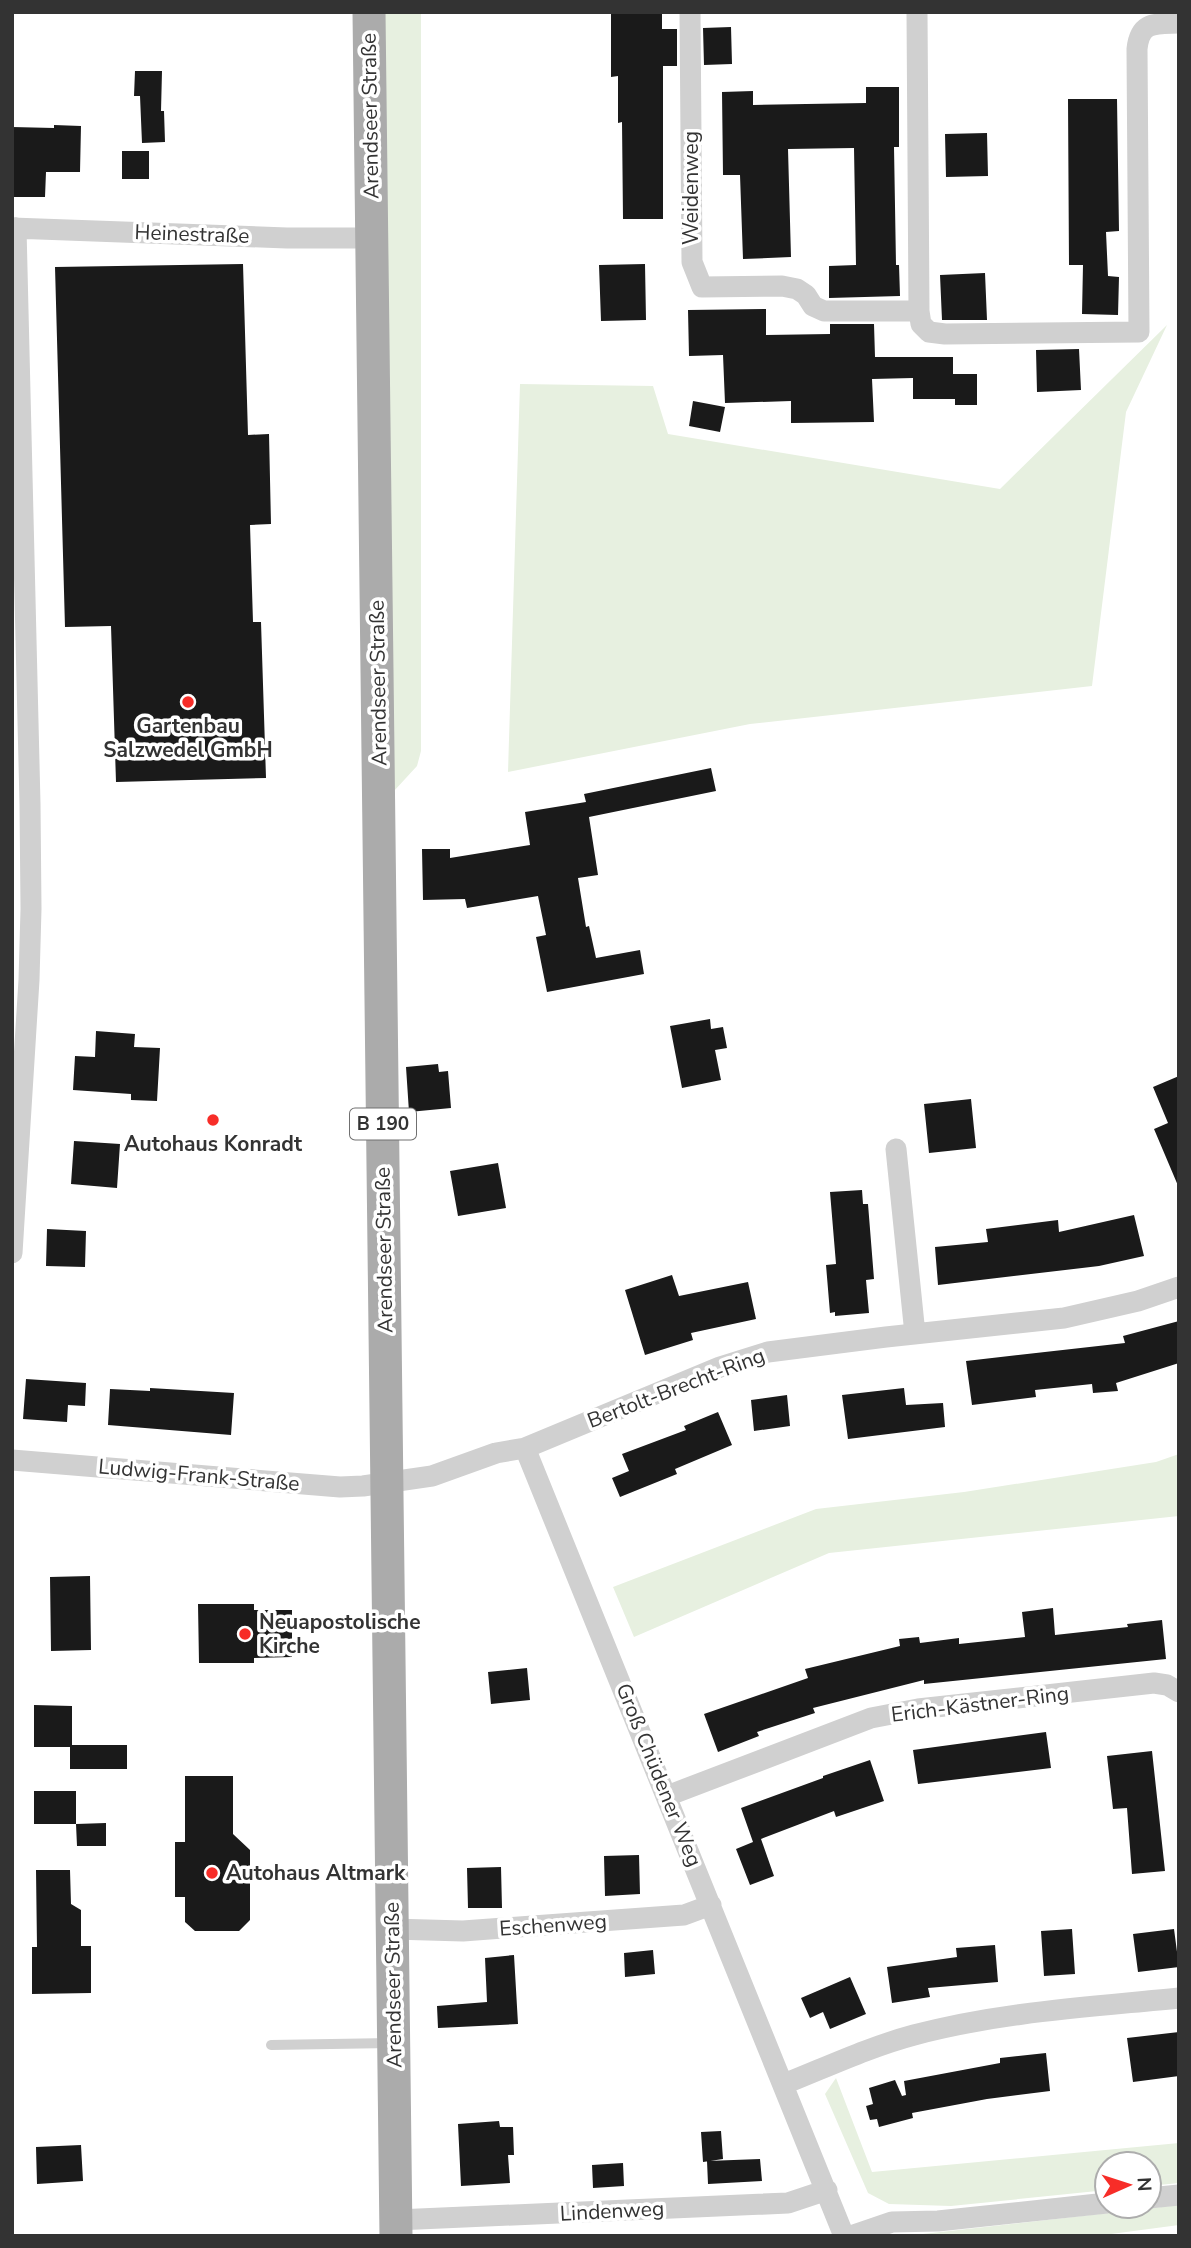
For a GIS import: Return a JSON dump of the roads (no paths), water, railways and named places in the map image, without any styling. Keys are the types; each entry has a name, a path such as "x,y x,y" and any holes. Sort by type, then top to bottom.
{"main road":[{"name":"Arendseer Straße","path":"369,12 396,2228"}],"street":[{"path":"917,12 919,311 921,324 929,332 944,334 1139,332 1138,37 1145,27 1179,23"},
{"name":"Weidenweg","path":"690,20 692,262 702,287 782,286 797,289 806,295 813,306 824,311 919,311"},
{"name":"Heinestraße","path":"14,228 287,238 372,238"},
{"path":"12,1253 29,980 22,909 30,804 19,652 14,228"},
{"path":"896,1149 915,1334"},
{"name":"Bertolt-Brecht-Ring","path":"525,1448 747,1358 789,1348 1064,1318 1138,1301 1179,1287"},
{"path":"387,1483 432,1476 496,1453 525,1448"},
{"name":"Groß Chüdener Weg","path":"525,1448 844,2236"},
{"name":"Ludwig-Frank-Straße","path":"12,1460 324,1486 387,1483"},
{"name":"Erich-Kästner-Ring","path":"667,1796 871,1718 918,1709 1154,1683 1167,1685 1179,1692"},
{"name":"Eschenweg","path":"392,1928 463,1931 684,1915 711,1905"},
{"path":"784,2084 887,2043 940,2028 1037,2012 1179,1998"},
{"name":"Lindenweg","path":"396,2228 788,2203 827,2190"},
{"path":"852,2236 892,2222 938,2221 1093,2204"}],"lane":[{"path":"271,2045 394,2043"}],"place":[{"name":"Gartenbau Salzwedel GmbH","path":"188,702"},
{"name":"Autohaus Konradt","path":"213,1120"},
{"name":"Neuapostolische Kirche","path":"245,1634"},
{"name":"Autohaus Altmark","path":"212,1873"}]}
